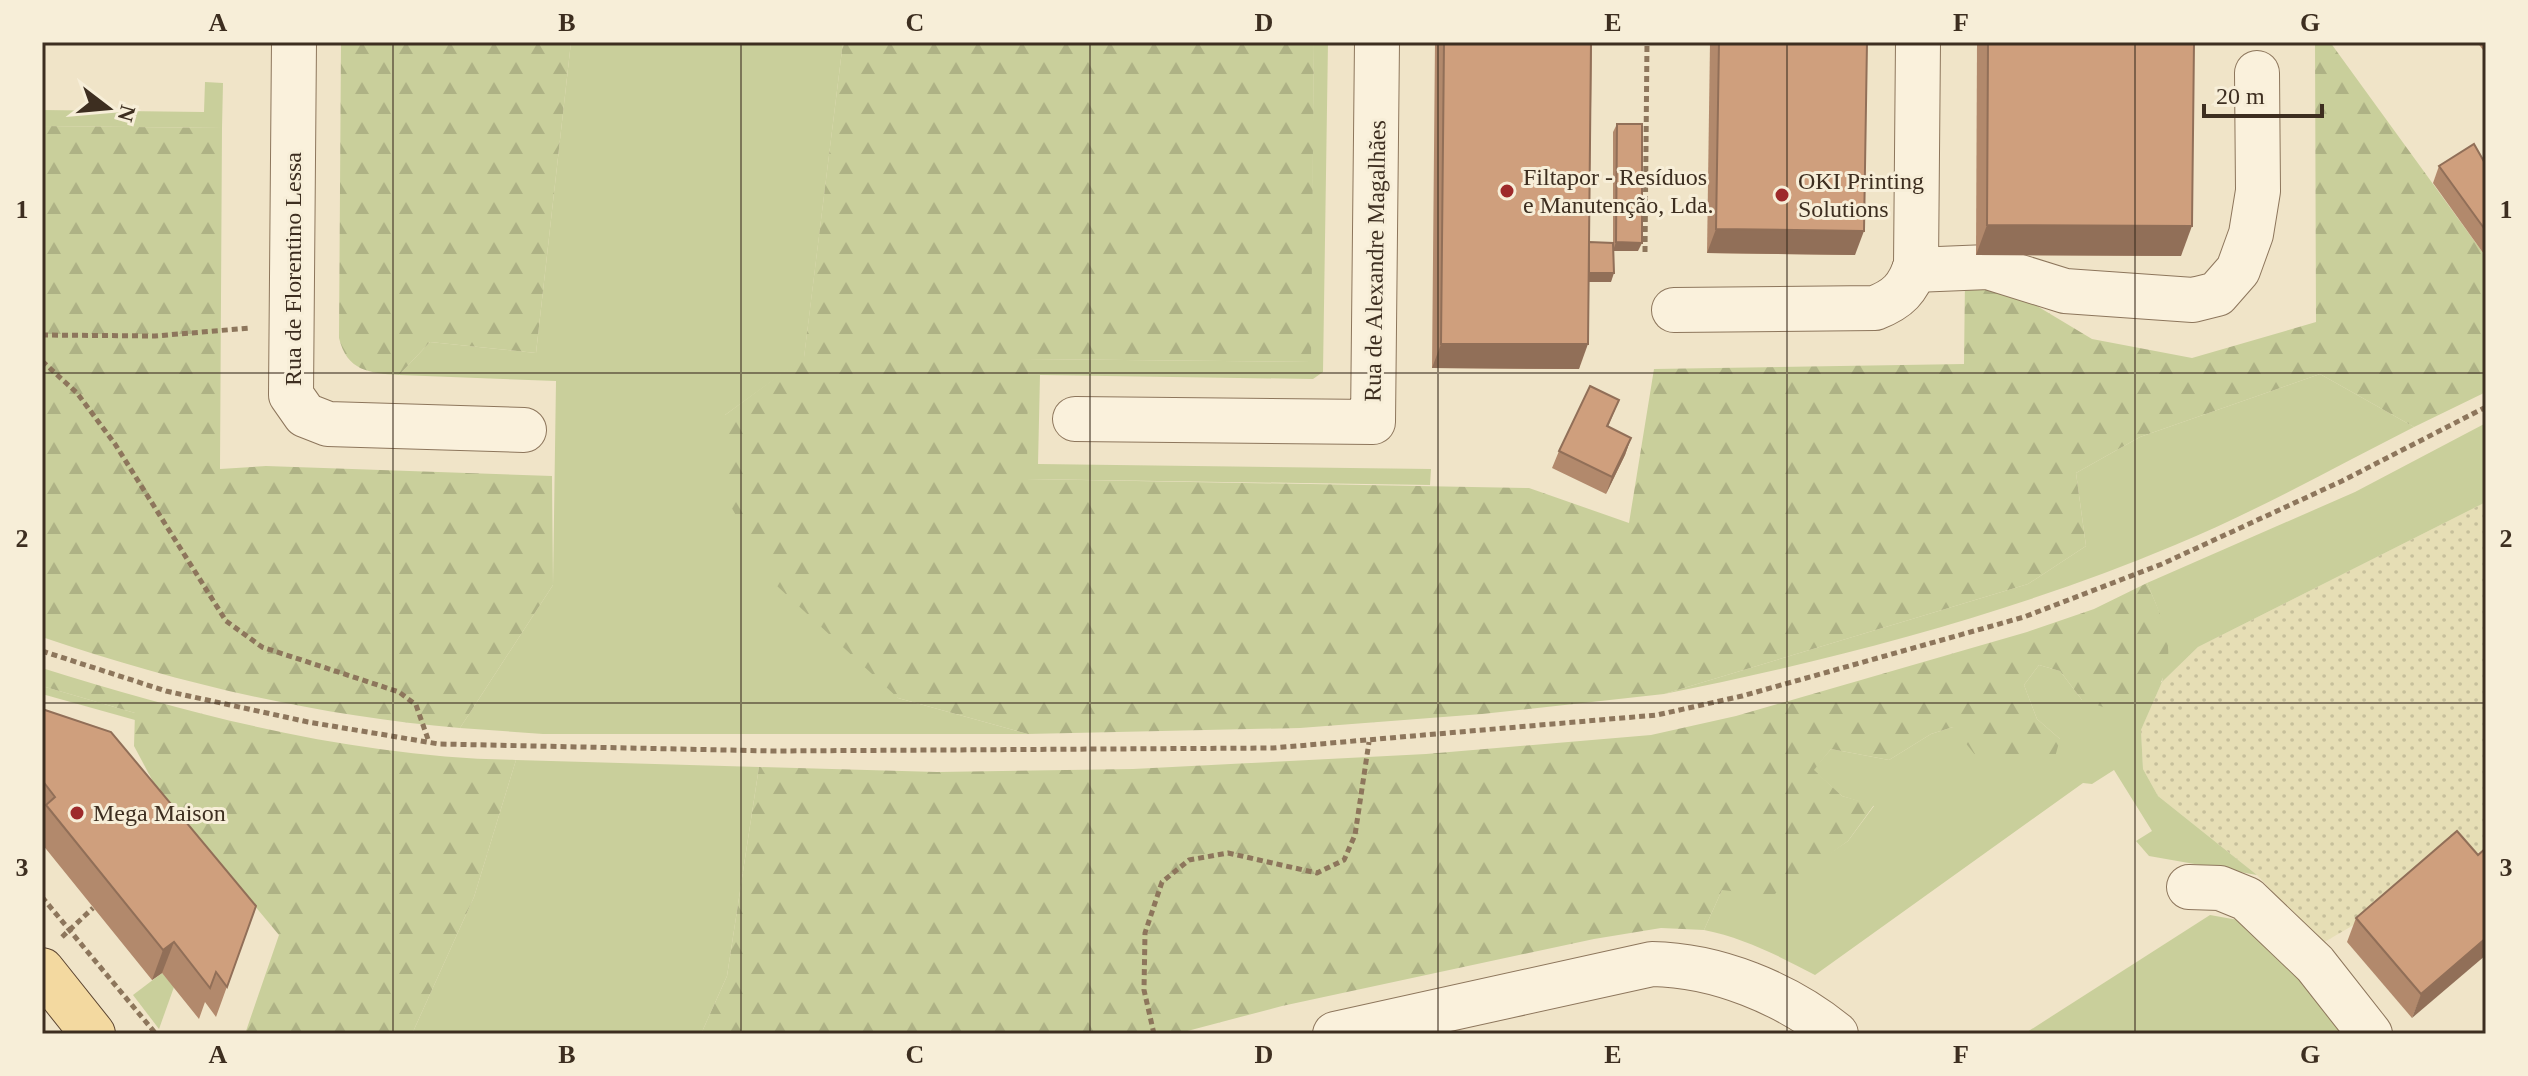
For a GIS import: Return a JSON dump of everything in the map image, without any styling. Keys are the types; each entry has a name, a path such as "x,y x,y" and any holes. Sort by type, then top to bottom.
{"main road":[{"path":"52,954 93,1034"}],"street":[{"name":"Rua de Florentino Lessa","path":"294,42 291,395 305,415 328,424 524,430"},
{"name":"Rua de Alexandre Magalhães","path":"1075,419 1373,422 1377,42"},
{"path":"1674,310 1875,308 1895,301 1909,286 1914,270 1918,42"},
{"path":"1914,270 1988,267 2065,291 2193,300 2217,294 2238,270 2251,234 2258,191 2257,73"},
{"path":"2189,887 2220,888 2247,899 2315,964 2370,1034"},
{"path":"1335,1034 1652,964 1685,964 1718,972 1771,994 1836,1034"}],"path":[{"path":"1645,252 1647,42"},
{"path":"42,335 155,336 291,325"},
{"path":"42,361 77,393 115,444 226,621 262,647 399,692 416,705 429,742"},
{"path":"42,651 166,691 308,722 429,742 773,751 1273,748 1657,715 1915,650 2024,617 2162,564 2342,481 2486,407"},
{"path":"1154,1034 1144,990 1145,933 1162,882 1189,860 1228,853 1317,873 1344,860 1355,835 1369,742"},
{"path":"42,897 156,1034"},
{"path":"52,954 70,930 93,908"}],"shaded area":[{"path":"2486,502 2486,848 2321,944 2257,875 2158,796 2143,769 2141,730 2162,682 2198,647"}],"green space":[{"path":"341,42 571,42 536,353 430,342 399,375 369,371 354,364 348,357 339,338"},
{"path":"571,42 843,42 804,358 725,415 898,698 1028,734 543,734 460,728 553,585 556,381 399,375 430,342 536,353"},
{"path":"843,42 1314,42 1311,362 1028,359 1027,479 1529,488 1629,523 1654,369 1964,364 1965,279 1989,277 2092,339 2192,358 2316,322 2315,42 2330,42 2486,257 2486,392 2414,427 2320,374 2140,437 2076,473 2086,546 2028,584 1664,694 1482,714 1300,728 1028,734 898,698 777,586 719,486 725,415 804,357"},
{"path":"1314,42 1328,42 1323,372 1313,379 1040,375 1038,464 1431,469 1430,485 1026,479 1027,359 1310,362"},
{"path":"205,82 223,83 222,128 42,126 42,110 204,112"},
{"path":"42,126 222,128 220,469 266,466 552,476 553,585 460,728 353,715 248,695 144,669 42,637"},
{"path":"2320,374 2414,427 2206,532 2113,570 1987,613 1859,650 1664,694 2028,584 2086,546 2076,473 2140,437"},
{"path":"2486,423 2486,502 2198,647 2162,682 2166,643 2158,609 2147,583 2355,492"},
{"path":"2147,583 2165,631 2168,656 2162,680 2145,698 2124,714 2082,700 2060,671 2039,665 2024,685 2037,719 2060,739 2055,757 2013,764 1979,760 1953,727 1931,734 1889,760 1831,749 1814,770 1842,796 1874,805 1848,841 1772,896 1722,890 1704,930 1661,928 1594,939 1282,1006 1176,1034 701,1034 727,976 759,767 937,772 1133,769 1426,754 1651,735 1736,716 2027,632 2094,609"},
{"path":"2039,665 2060,671 2082,700 2162,682 2141,730 2143,769 2158,796 2257,875 2149,856 2136,841 2152,831 2114,770 2092,784 2083,783 1815,975 1747,943 1704,930 1722,890 1814,864 1848,841 1874,806 1842,796 1813,770 1831,749 1889,760 1931,734 1953,727 2060,739 2037,719 2024,685"},
{"path":"42,668 158,702 276,731 395,751 516,760 474,897 412,1034 245,1034 279,935 157,789 134,746 135,713 42,686"},
{"path":"42,686 135,713 135,720 42,694"},
{"path":"516,760 759,767 727,976 701,1034 412,1034 474,897"},
{"path":"2210,915 2238,920 2310,985 2349,1034 2024,1034"},
{"path":"162,973 174,987 159,1029 133,995"}],"building":[{"path":"1444,42 1591,42 1588,344 1441,344"},
{"path":"1719,42 1867,42 1864,231 1716,229"},
{"path":"1988,42 2194,42 2192,226 1987,225"},
{"path":"1617,124 1642,124 1642,243 1616,242"},
{"path":"2474,144 2486,165 2486,231 2439,166"},
{"path":"1589,242 1613,243 1614,273 1589,273"},
{"path":"1590,386 1619,400 1607,426 1631,438 1612,477 1559,451"},
{"path":"42,709 111,732 256,906 227,987 216,972 210,988 174,942 163,950 46,805 55,797 42,780"},
{"path":"2457,831 2478,855 2486,848 2486,938 2421,994 2356,918"}],"place":[{"name":"Filtapor - Resíduos e Manutenção, Lda.","path":"1507,191"},
{"name":"OKI Printing Solutions","path":"1782,195"},
{"name":"Mega Maison","path":"77,813"}]}
